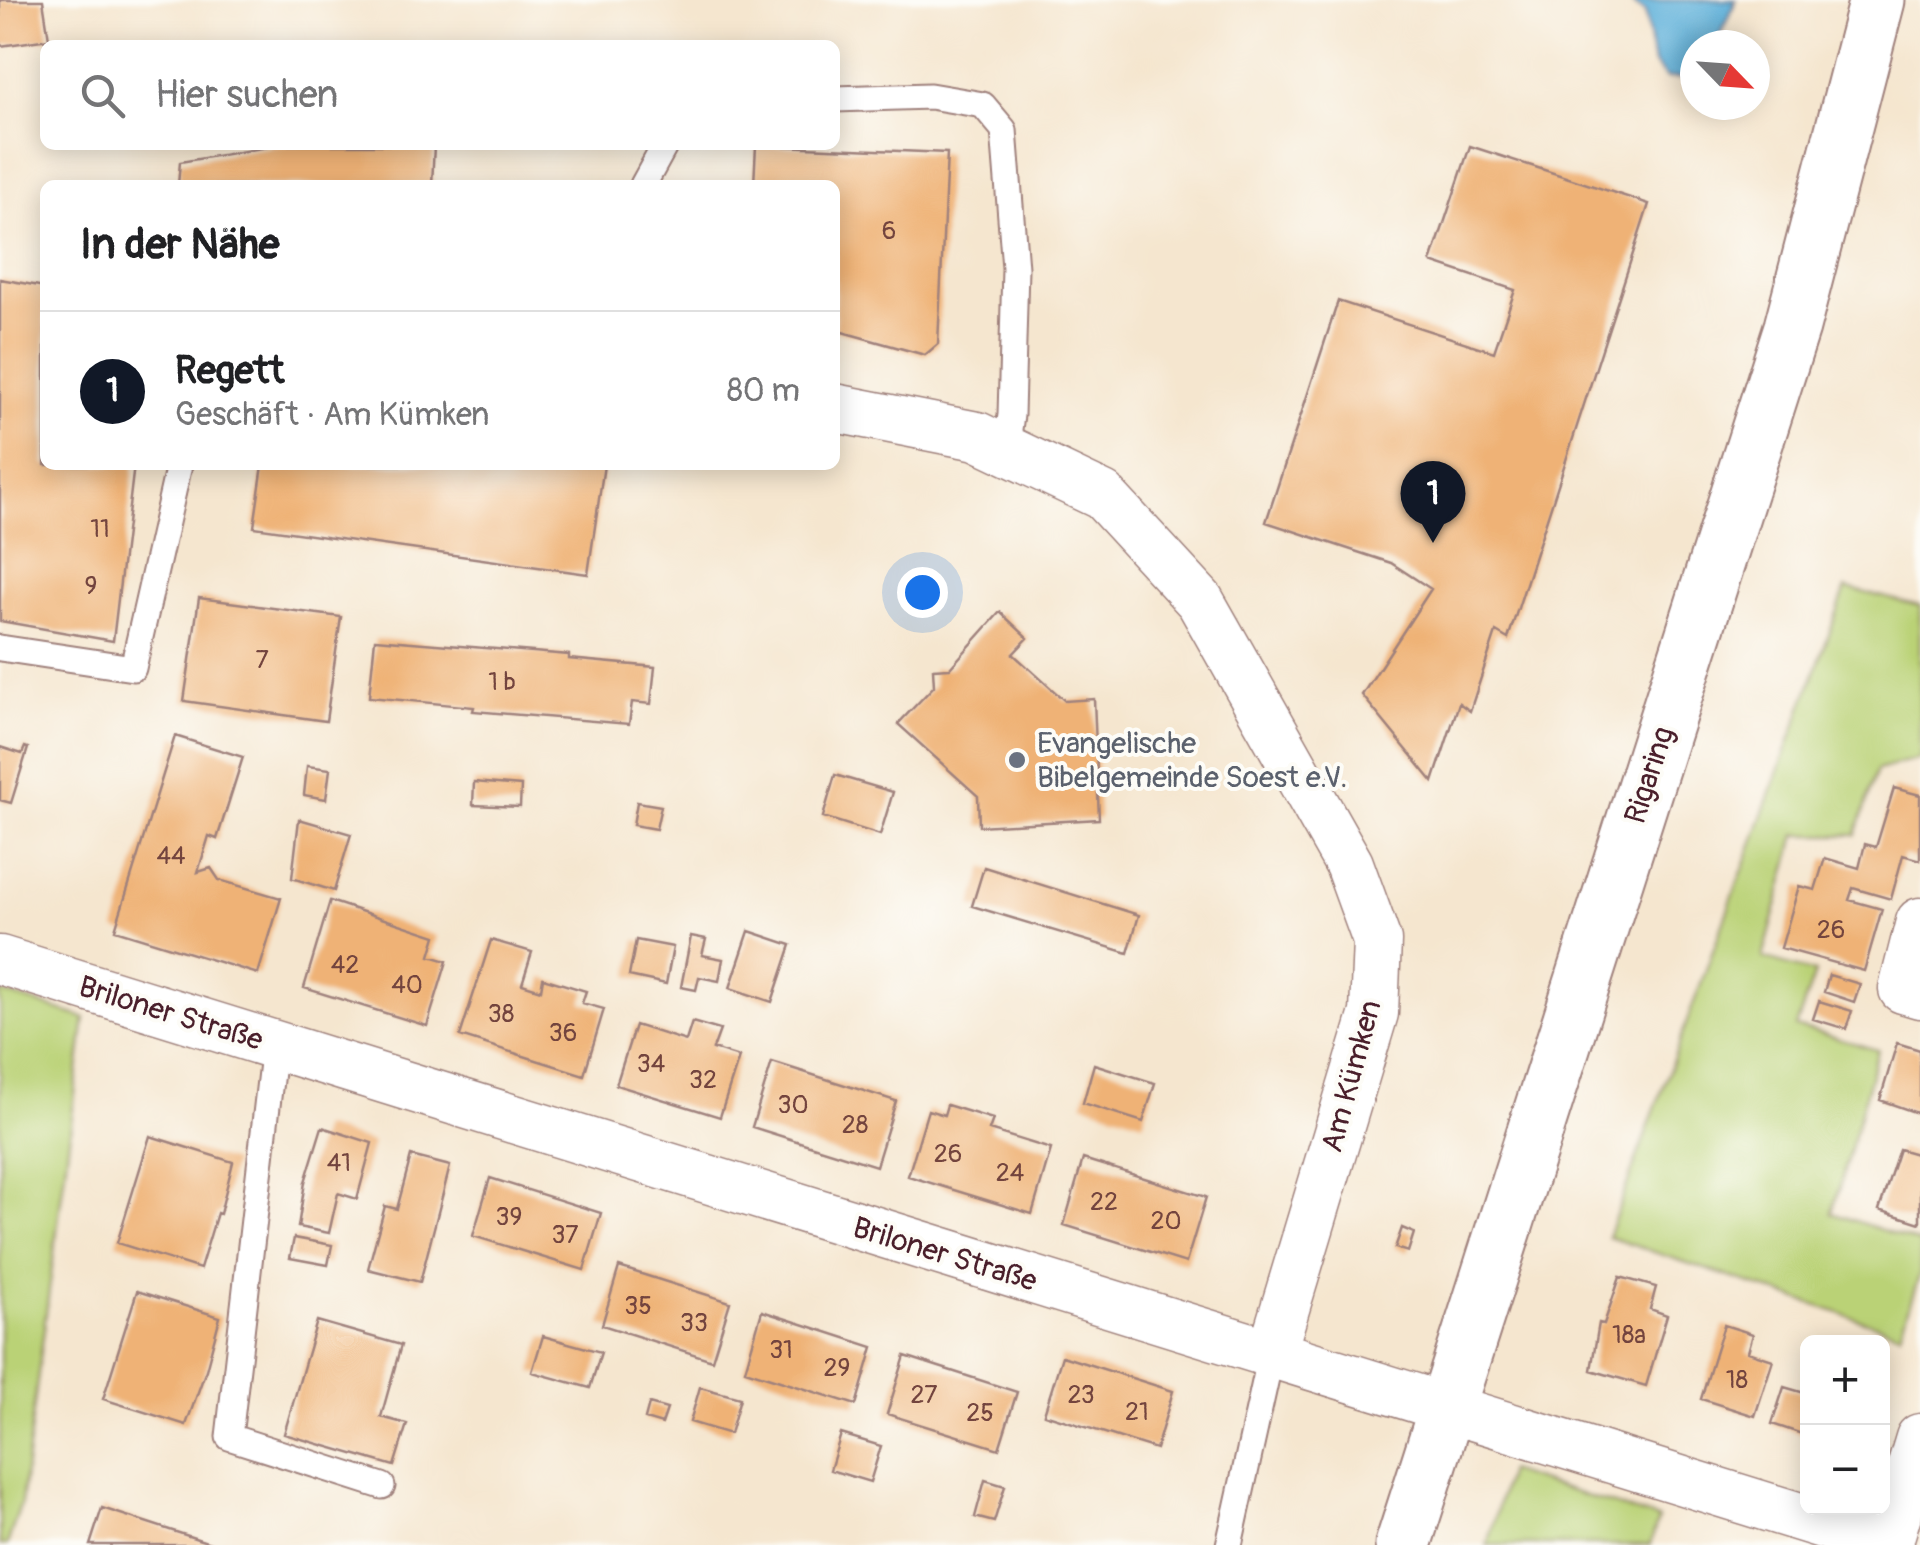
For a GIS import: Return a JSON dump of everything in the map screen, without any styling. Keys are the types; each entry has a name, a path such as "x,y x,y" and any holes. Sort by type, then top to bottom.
{"main road":[{"name":"Rigaring","path":"1402,1545 1792,327 1878,0"}],"street":[{"name":"Am Kümken","path":"840,409 978,436 1103,496 1200,601 1349,864 1377,940 1374,1012 1270,1355"},
{"path":"1920,922 1903,989 1920,994"},
{"name":"Briloner Straße","path":"0,960 1445,1407 1815,1533 1889,1545"},
{"path":"1889,1545 1920,1438"}],"lane":[{"path":"840,99 930,96 983,105 1004,130 1015,268 1011,415 1006,450"},
{"path":"646,180 662,150"},
{"path":"0,648 133,668 177,470"},
{"path":"274,1045 228,1437 382,1486"},
{"path":"1229,1545 1270,1355"}],"green space":[{"path":"1846,588 1920,606 1920,759 1877,770 1856,835 1796,835 1763,958 1815,973 1796,1027 1878,1050 1832,1213 1920,1243 1920,1274 1900,1333 1608,1237"},
{"path":"0,992 85,1018 21,1503 7,1545 0,1545"},
{"path":"1508,1471 1658,1519 1650,1545 1487,1545"}],"water":[{"path":"1628,0 1736,0 1723,30 1680,30 1680,78 1666,78 1654,64 1645,12"}],"building":[{"path":"0,0 43,0 49,39 0,46"},
{"path":"1470,146 1649,204 1508,639 1496,632 1470,711 1459,703 1433,782 1362,695 1431,589 1391,563 1266,522 1338,301 1494,352 1515,290 1431,262"},
{"path":"251,150 434,150 432,180 178,180 180,162"},
{"path":"756,150 947,153 938,344 925,355 840,331 840,180 754,180"},
{"path":"0,279 40,286 40,470 133,470 113,641 0,621"},
{"path":"262,470 603,470 588,574 254,527"},
{"path":"199,598 341,617 326,721 184,701"},
{"name":"Evangelische Bibelgemeinde Soest e.V.","path":"1000,612 1028,638 1013,654 1065,701 1094,699 1099,819 979,826 978,796 898,724 934,686 933,669 950,668"},
{"path":"375,639 569,655 569,659 655,667 651,704 632,702 629,724 473,711 474,707 369,697"},
{"path":"175,736 243,757 217,839 209,836 198,872 211,868 219,880 281,898 258,974 115,930"},
{"path":"0,747 22,754 28,748 11,803 0,800"},
{"path":"307,766 330,769 326,799 304,795"},
{"path":"835,775 893,792 880,835 823,817"},
{"path":"474,782 521,786 520,807 473,805"},
{"path":"1894,788 1920,795 1920,860 1903,855 1891,899 1853,888 1849,900 1882,909 1864,971 1781,948 1799,886 1815,890 1825,858 1859,868 1865,844 1876,847"},
{"path":"637,802 661,806 656,829 633,825"},
{"path":"299,819 351,834 334,891 292,878"},
{"path":"984,867 1139,915 1128,953 972,906"},
{"path":"330,901 436,936 430,956 447,961 427,1026 304,988"},
{"path":"749,931 791,945 772,1002 730,988"},
{"path":"691,936 706,939 702,955 723,959 719,981 699,977 696,990 681,987"},
{"path":"491,940 532,952 522,984 541,990 543,978 586,991 582,1003 604,1009 584,1075 460,1036"},
{"path":"636,940 673,947 666,984 629,976"},
{"path":"1829,975 1860,984 1854,1002 1824,992"},
{"path":"1819,1001 1852,1011 1846,1029 1813,1019"},
{"path":"692,1022 720,1030 713,1049 739,1057 720,1117 616,1085 635,1025 686,1041"},
{"path":"1897,1043 1920,1050 1920,1114 1880,1100"},
{"path":"772,1062 896,1101 876,1166 752,1127"},
{"path":"1094,1064 1155,1083 1143,1122 1083,1103"},
{"path":"947,1105 993,1119 989,1130 1051,1149 1032,1214 908,1176 928,1110 944,1115"},
{"path":"322,1127 372,1143 357,1199 338,1193 329,1233 298,1227 305,1182"},
{"path":"150,1136 233,1162 200,1269 117,1243"},
{"path":"1899,1149 1920,1155 1920,1223 1879,1210"},
{"path":"411,1156 450,1166 420,1282 368,1269 385,1206 397,1209"},
{"path":"1083,1159 1206,1197 1186,1263 1064,1225"},
{"path":"490,1178 601,1213 584,1270 473,1236"},
{"path":"1402,1228 1414,1233 1408,1252 1395,1248"},
{"path":"294,1238 332,1245 328,1265 290,1258"},
{"path":"619,1267 730,1302 712,1360 602,1325"},
{"path":"1620,1277 1656,1287 1650,1309 1667,1315 1646,1386 1591,1370 1599,1323 1604,1324"},
{"path":"137,1291 220,1317 186,1425 103,1399"},
{"path":"762,1311 873,1347 856,1405 745,1370"},
{"path":"317,1321 401,1345 381,1417 407,1424 394,1466 284,1434"},
{"path":"1724,1325 1753,1334 1748,1352 1773,1360 1755,1416 1701,1399"},
{"path":"543,1336 601,1352 590,1388 532,1372"},
{"path":"905,1356 1017,1392 999,1449 887,1414"},
{"path":"1062,1356 1173,1391 1156,1449 1044,1414"},
{"path":"700,1387 740,1398 730,1434 690,1422"},
{"path":"1784,1387 1800,1392 1800,1433 1772,1424"},
{"path":"649,1404 667,1409 662,1424 645,1419"},
{"path":"841,1434 881,1446 870,1482 830,1470"},
{"path":"985,1480 1005,1486 994,1522 975,1517"},
{"path":"102,1508 213,1544 213,1545 90,1545"}],"place":[{"name":"Regett","path":"1433,543"},
{"name":"Evangelische Bibelgemeinde Soest e.V.","path":"1017,760"}]}
